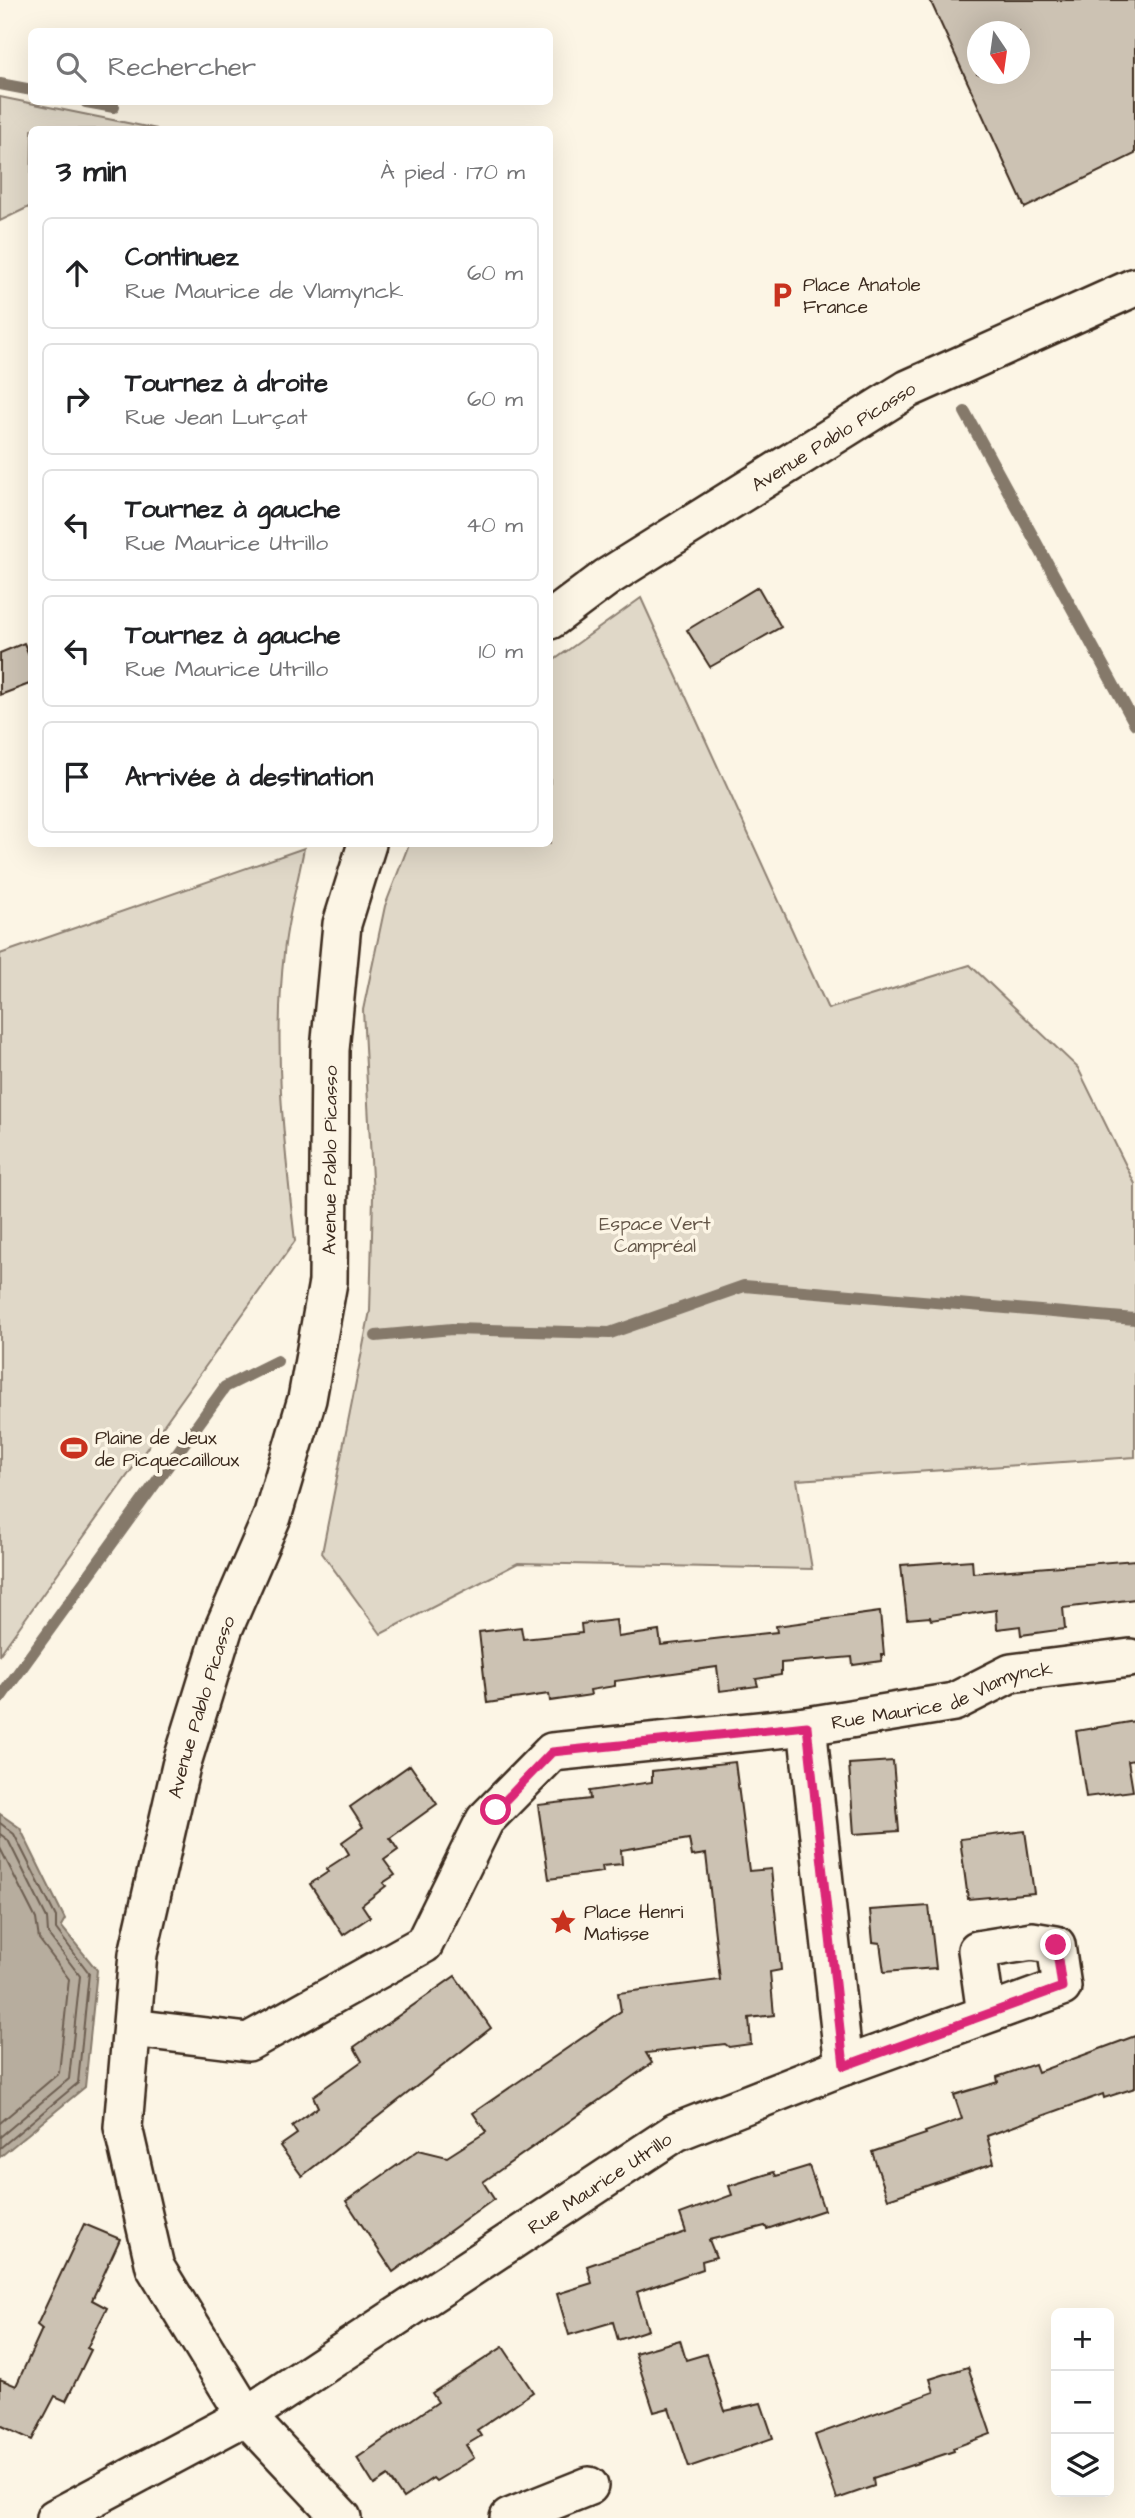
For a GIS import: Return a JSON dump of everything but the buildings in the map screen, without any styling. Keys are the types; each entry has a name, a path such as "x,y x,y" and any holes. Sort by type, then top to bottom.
{"street":[{"name":"Avenue Pablo Picasso","path":"553,618 606,578 908,389 1135,287"},
{"name":"Avenue Pablo Picasso","path":"342,2518 246,2416 155,2267 123,2127 138,1954 181,1766 223,1629 271,1517 307,1399 328,1282 330,1050 342,924 366,847"},
{"name":"Rue Maurice de Vlamynck","path":"132,2028 248,2042 424,1944 485,1820 552,1752 807,1726 954,1702 1012,1674 1130,1658"},
{"path":"807,1726 844,2066"},
{"name":"Rue Maurice Utrillo","path":"55,2518 246,2416 676,2132 986,2014"},
{"path":"509,2518 589,2486"}],"green space":[{"path":"0,97 28,103 28,105 142,126 28,126 28,207 0,221"},
{"name":"Espace Vert Campréal","path":"641,598 828,1009 970,965 1078,1068 1135,1184 1135,1457 797,1480 812,1569 518,1563 381,1634 322,1553 370,1311 373,1197 363,1010 385,906 408,847 553,847 553,661"},
{"name":"Plaine de Jeux de Picquecailloux","path":"304,848 285,940 280,1025 284,1133 295,1241 0,1654 0,954"}],"water":[{"path":"0,1814 20,1828 65,1919 61,1926 97,1970 85,2087 0,2157"}],"waterway":[{"path":"0,84 28,89"},
{"path":"103,105 114,107"},
{"path":"965,412 1135,724"},
{"path":"376,1336 452,1329 610,1333 744,1286 1135,1319"},
{"path":"0,1698 225,1387 277,1361"}],"place":[{"name":"Place Anatole France","path":"782,295"},
{"name":"Plaine de Jeux de Picquecailloux","path":"74,1448"},
{"name":"Place Henri Matisse","path":"563,1922"}],"route":[{"path":"496,1810 552,1752 807,1726 844,2066 1062,1987 1056,1945"}]}
